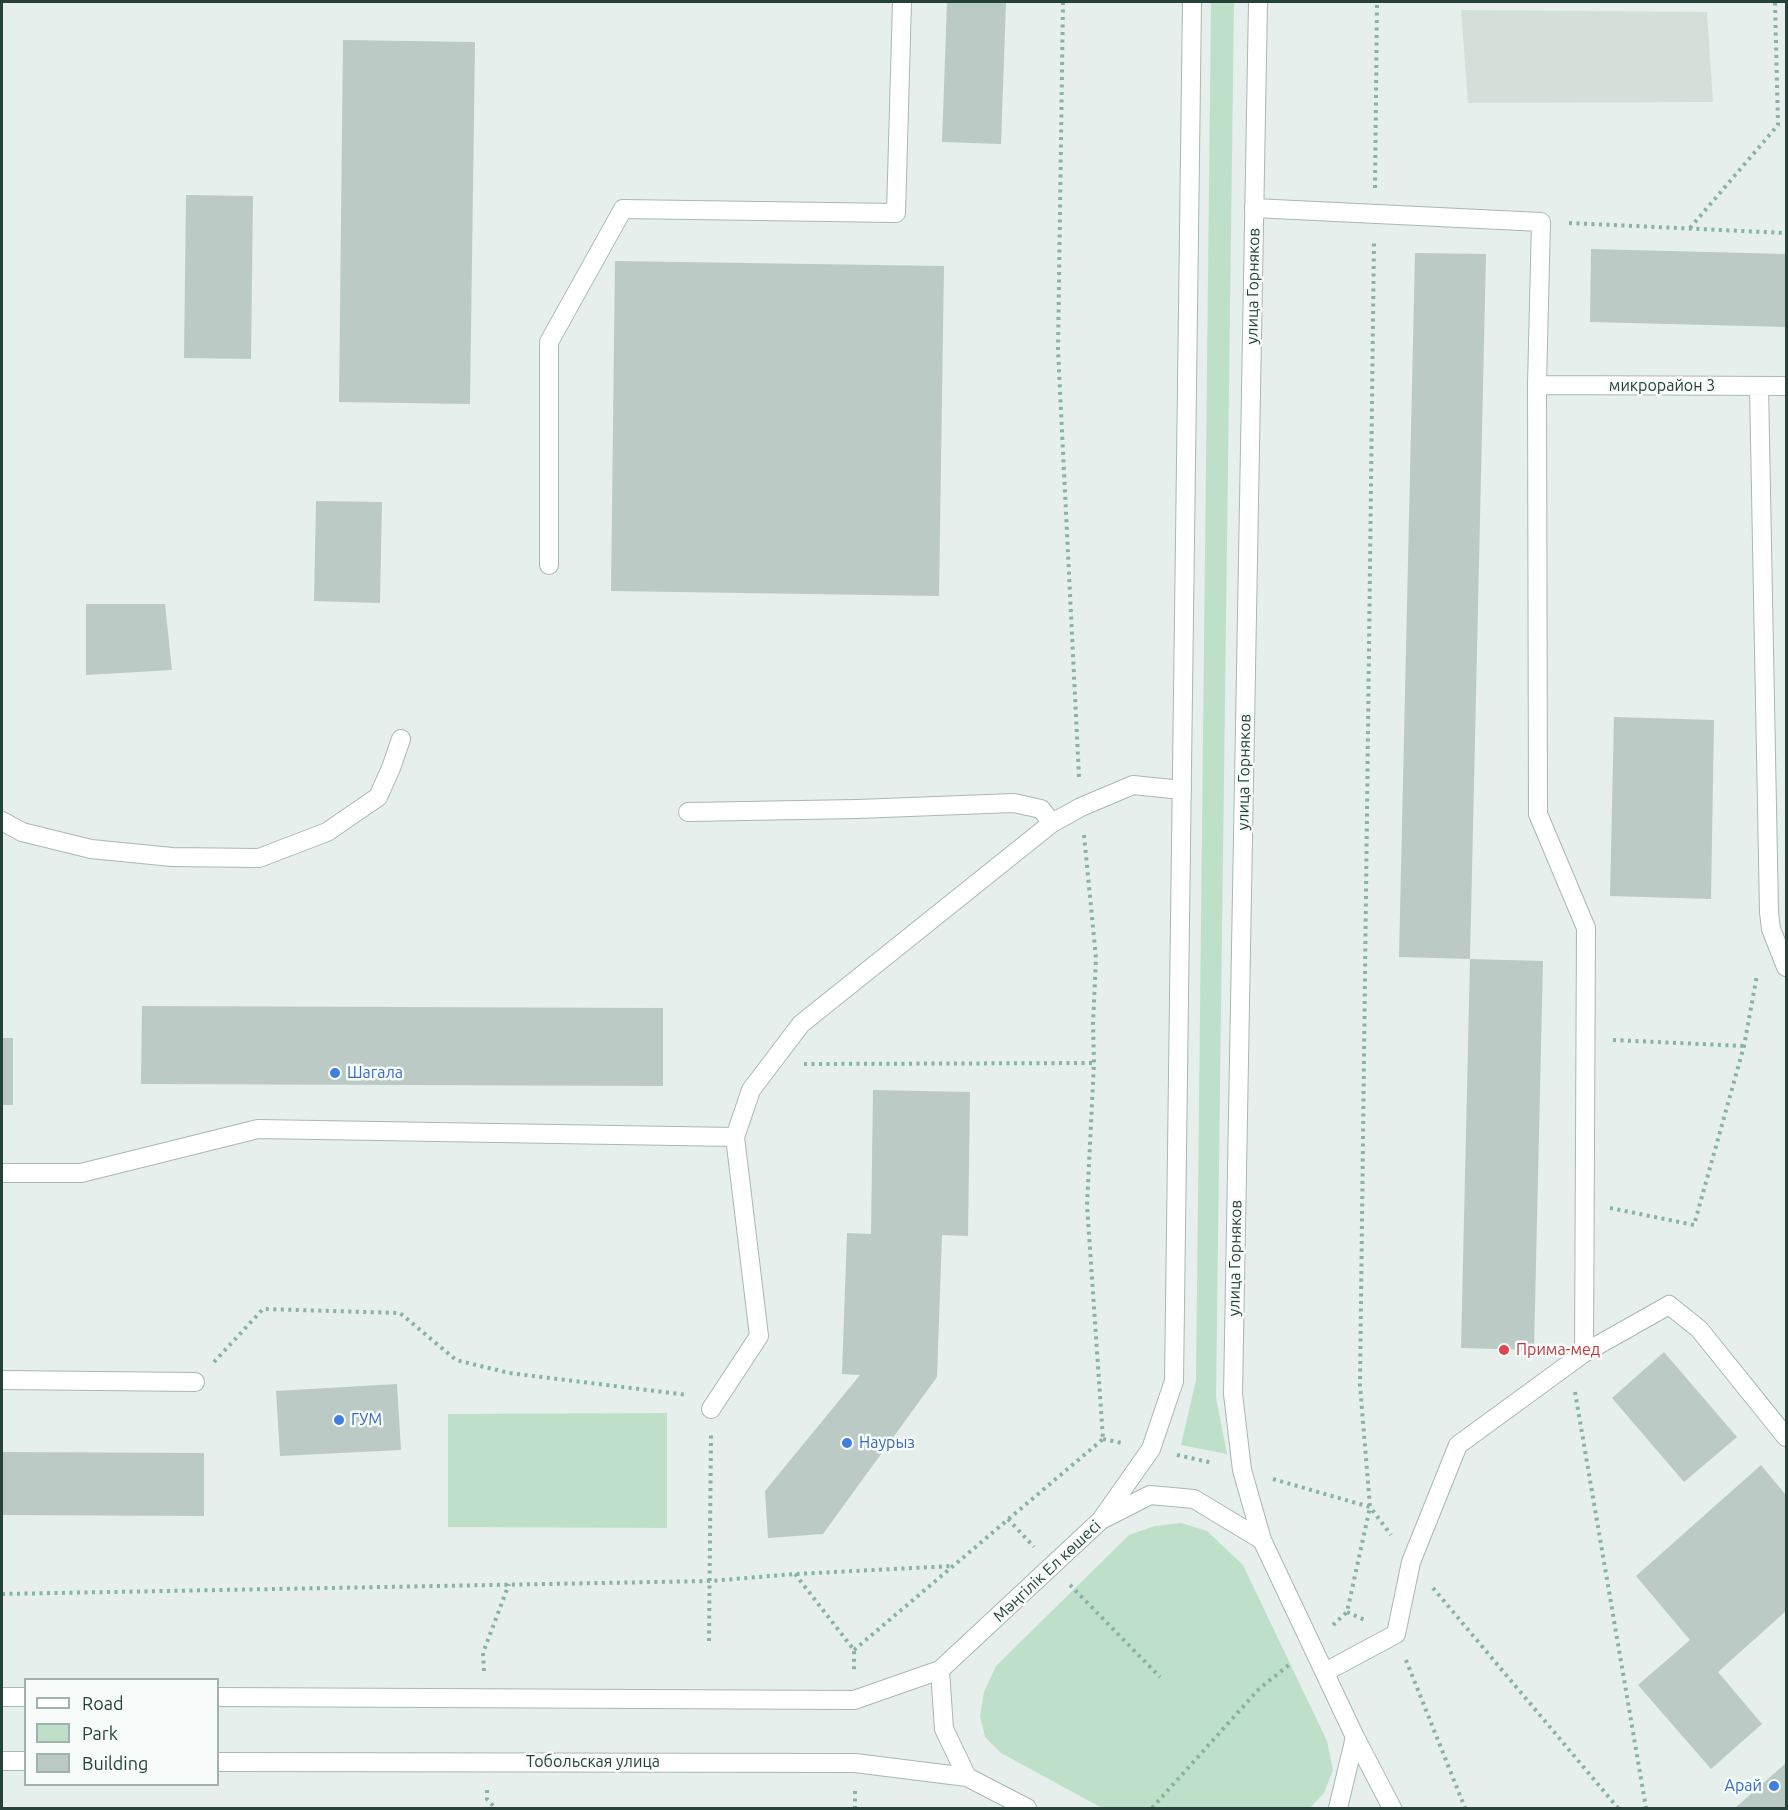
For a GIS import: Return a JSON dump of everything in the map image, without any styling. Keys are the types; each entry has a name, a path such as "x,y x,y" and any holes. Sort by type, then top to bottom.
{"street":[{"path":"549,565 549,342 623,208 896,213 902,2"},
{"path":"1101,1520 1151,1449 1174,1382 1192,2"},
{"name":"улица Горняков","path":"1258,2 1233,1394 1242,1470 1262,1540"},
{"path":"1254,208 1541,222 1537,385 1538,814 1586,928 1585,1203 1577,1358"},
{"name":"микрорайон 3","path":"1537,385 1786,386"},
{"path":"1759,386 1769,912 1771,929 1786,967"},
{"path":"2,821 22,832 91,849 172,857 259,858 327,832 378,797 401,739"},
{"path":"711,1409 759,1336 735,1137 751,1090 770,1064 801,1024 1052,823 1081,807 1133,785 1182,790"},
{"path":"688,812 1014,803 1041,809 1052,823"},
{"path":"2,1173 81,1173 258,1129 735,1137"},
{"path":"1325,1672 1396,1634 1411,1562 1458,1445 1577,1358 1669,1305 1699,1329 1786,1437"},
{"path":"2,1380 195,1382"},
{"name":"Мәңгілік Ел көшесі","path":"940,1670 1101,1520 1150,1495 1194,1499 1262,1540"},
{"path":"1262,1540 1355,1737 1392,1809"},
{"path":"219,1697 854,1700 940,1670 944,1729 967,1777 1027,1809"},
{"path":"2,1696 24,1697"},
{"path":"1338,1809 1355,1737"},
{"path":"2,1761 24,1761"},
{"name":"Тобольская улица","path":"219,1762 855,1763 967,1777"}],"path":[{"path":"795,1574 854,1650 1103,1439 1087,1205 1094,1063 1096,958 1081,807 1058,350 1062,2"},
{"path":"1152,1809 1259,1689 1347,1612 1370,1507 1359,1385 1377,2"},
{"path":"1690,228 1778,125 1774,2"},
{"path":"1541,222 1786,233"},
{"path":"1585,1203 1694,1225 1744,1046 1759,968"},
{"path":"1586,1038 1744,1046"},
{"path":"770,1064 1094,1063"},
{"path":"195,1382 263,1309 400,1313 456,1360 509,1373 691,1395 711,1409 709,1641"},
{"path":"1577,1358 1647,1809"},
{"path":"1370,1507 1411,1562 1618,1809"},
{"path":"1008,1519 1160,1677"},
{"path":"2,1594 710,1581 953,1566"},
{"path":"1347,1612 1396,1634 1465,1809"}],"shaded area":[{"path":"1461,10 1707,12 1713,102 1468,103"}],"green space":[{"path":"1211,2 1234,2 1216,1398 1227,1454 1181,1445 1196,1380"},
{"path":"667,1413 667,1528 448,1527 448,1414"},
{"path":"1181,1523 1207,1531 1243,1565 1327,1741 1333,1770 1324,1793 1310,1808 1102,1808 1001,1753 985,1737 980,1716 984,1692 996,1666 1129,1535 1155,1526"}],"building":[{"path":"947,2 1006,2 1001,144 942,142"},
{"path":"343,40 475,42 470,404 339,402"},
{"path":"186,195 253,196 251,359 184,358"},
{"path":"1591,249 1786,254 1786,327 1590,322"},
{"path":"1415,253 1486,254 1470,959 1399,957"},
{"path":"615,261 944,266 939,596 611,591"},
{"path":"316,501 382,502 380,603 314,601"},
{"path":"86,604 165,604 172,670 86,675"},
{"path":"1614,717 1714,720 1711,899 1610,896"},
{"path":"1470,959 1543,961 1534,1350 1461,1348"},
{"path":"142,1006 663,1008 663,1086 141,1084"},
{"path":"2,1038 13,1038 13,1105 2,1105"},
{"path":"873,1090 970,1092 968,1236 942,1235 937,1377 823,1534 768,1538 765,1491 860,1375 842,1374 847,1233 871,1234"},
{"path":"1664,1352 1737,1437 1684,1482 1612,1398"},
{"name":"ГУМ","path":"397,1384 401,1450 280,1456 276,1391"},
{"path":"2,1452 204,1453 204,1516 2,1515"},
{"path":"1761,1465 1786,1495 1786,1611 1718,1672 1762,1724 1711,1769 1638,1685 1690,1640 1636,1576"},
{"name":"Арай","path":"1786,1763 1786,1808 1735,1808"}],"place":[{"name":"Шагала","path":"335,1073"},
{"name":"Прима-мед","path":"1504,1350"},
{"name":"ГУМ","path":"339,1420"},
{"name":"Наурыз","path":"847,1443"},
{"name":"Арай","path":"1774,1786"}]}
